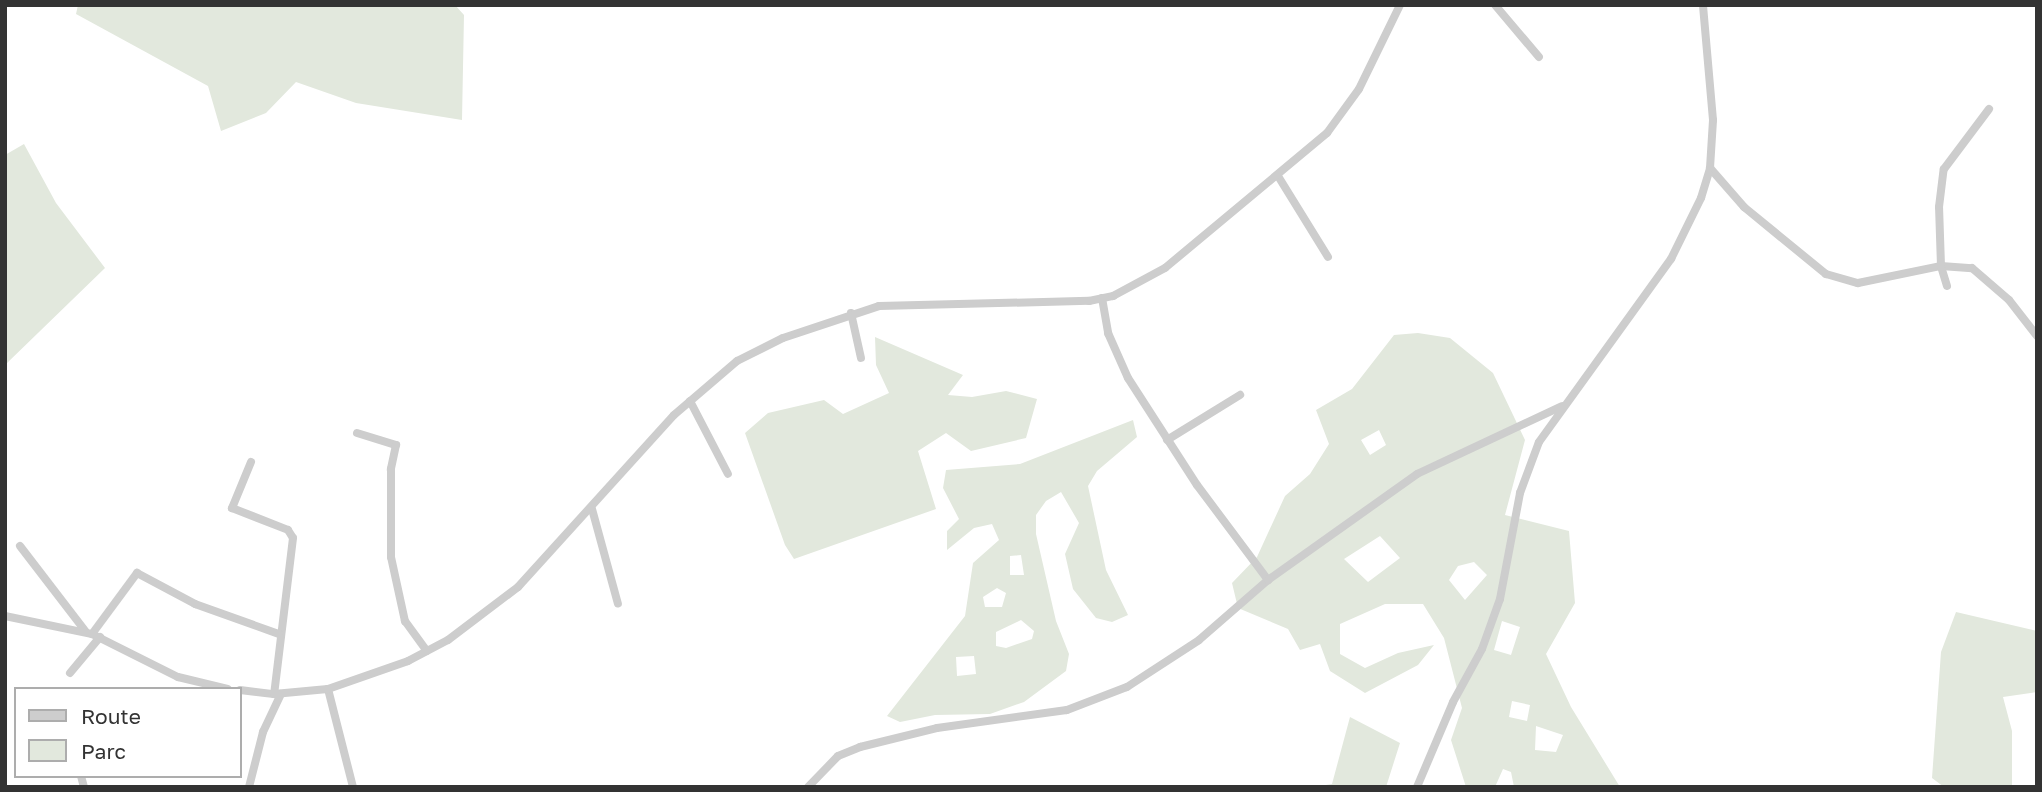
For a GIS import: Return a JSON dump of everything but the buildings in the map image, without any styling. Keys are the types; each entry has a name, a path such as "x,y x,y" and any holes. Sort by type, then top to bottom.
{"street":[{"path":"242,690 277,694 328,689 427,651 501,603 592,509 690,401 737,361 783,338 851,313 879,306 1062,304 1102,298 1165,268 1300,160 1343,115 1399,5"},
{"path":"1495,5 1539,57"},
{"path":"1417,787 1453,702 1482,649 1500,599 1523,482 1539,442 1562,406 1671,259 1702,198 1710,168 1713,120 1703,5"},
{"path":"1947,286 1941,266 1939,207 1944,169 1989,109"},
{"path":"1710,168 1772,233 1841,281 1857,283 1941,266 1965,267 1981,275 2009,300 2037,336"},
{"path":"1278,176 1328,257"},
{"path":"1102,298 1108,333 1128,378 1167,440 1268,580"},
{"path":"851,313 861,358"},
{"path":"1167,440 1240,395"},
{"path":"690,401 728,474"},
{"path":"808,787 838,756 860,747 937,728 1067,710 1127,687 1199,640 1268,580 1417,474 1562,406"},
{"path":"357,433 396,445 391,481 391,557 405,621 427,651"},
{"path":"249,787 277,694 279,634 293,538 288,530 232,508 251,463"},
{"path":"592,509 618,604"},
{"path":"20,546 93,635"},
{"path":"70,673 137,573 206,608 279,634"},
{"path":"5,616 93,635 178,677 220,687"},
{"path":"328,689 353,787"}],"green space":[{"path":"78,5 455,5 464,15 462,120 356,103 296,82 266,113 221,131 208,86 76,14"},
{"path":"24,144 56,203 105,268 5,365 5,155"},
{"path":"1418,333 1450,338 1493,373 1525,440 1505,515 1569,531 1575,603 1546,654 1571,707 1620,787 1514,787 1511,772 1503,769 1495,787 1466,787 1451,740 1462,708 1444,638 1423,604 1385,604 1340,624 1340,654 1365,668 1398,653 1434,645 1418,665 1365,693 1330,671 1320,644 1300,650 1288,629 1238,608 1232,583 1257,557 1285,496 1310,474 1329,444 1316,410 1352,389 1394,335","holes":["1379,430 1386,445 1370,455 1361,440","1380,536 1400,558 1368,582 1344,559","1474,562 1487,575 1465,600 1449,580 1458,566","1502,621 1520,627 1511,655 1494,650","1512,701 1530,705 1527,721 1509,717","1536,726 1563,735 1556,752 1535,750"]},
{"path":"875,337 963,375 948,395 972,397 1006,391 1037,399 1026,438 971,451 946,433 918,451 936,509 794,559 785,545 745,433 768,413 824,400 843,414 889,393 876,365"},
{"path":"1133,420 1137,437 1097,471 1088,486 1106,570 1128,615 1112,622 1096,618 1073,589 1065,554 1079,523 1061,492 1046,501 1036,515 1036,534 1056,621 1069,654 1066,671 1024,702 990,714 935,715 900,722 887,716 965,616 973,563 999,540 992,524 974,528 947,550 947,531 959,519 943,488 946,470 1020,464","holes":["1021,555 1024,575 1010,575 1010,556","997,588 1006,593 1002,607 985,607 983,597","1021,620 1034,631 1032,639 1006,648 996,646 996,632","974,656 976,674 957,676 956,657"]},
{"path":"1956,612 2037,631 2037,692 2003,697 2012,731 2012,786 1944,787 1932,778 1941,652"},
{"path":"1350,717 1400,743 1386,787 1313,787 1332,784"}]}
